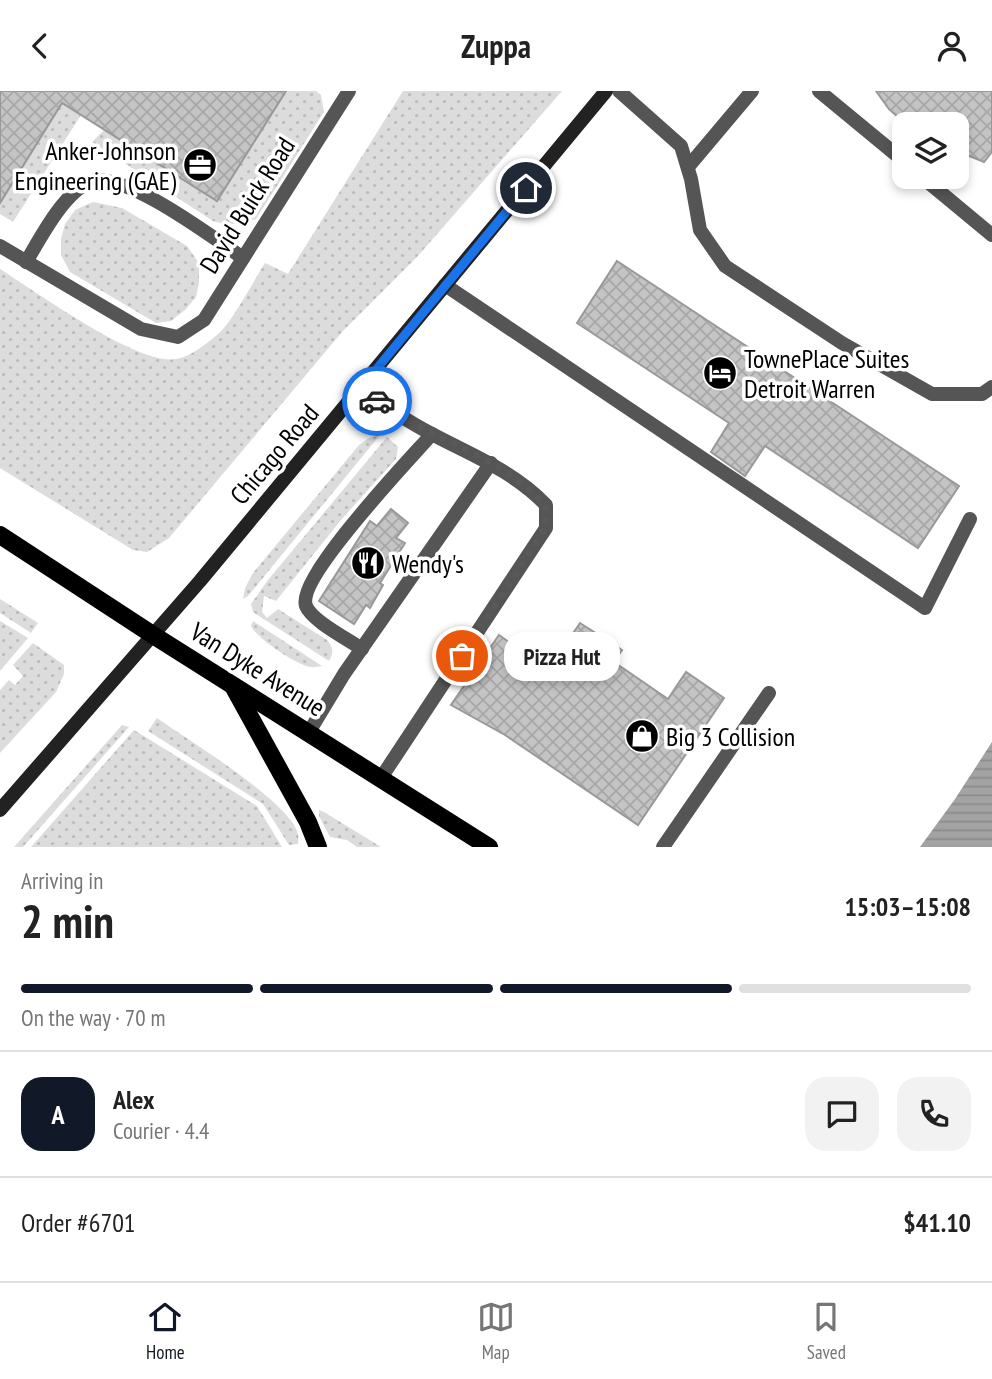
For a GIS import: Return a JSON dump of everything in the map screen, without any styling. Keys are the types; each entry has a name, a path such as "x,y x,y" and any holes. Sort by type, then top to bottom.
{"main road":[{"name":"Chicago Road","path":"0,810 153,635 606,91"},
{"name":"Van Dyke Avenue","path":"0,535 489,847"},
{"path":"231,683 308,822 318,847"}],"lane":[{"name":"David Buick Road","path":"26,262 141,329 178,337 204,320 349,91"},
{"path":"619,91 681,146 688,167 700,230 725,266 842,343 932,394 982,394 992,387"},
{"path":"688,167 752,91"},
{"path":"819,91 892,151"},
{"path":"0,246 26,262 63,203 90,182 113,181 144,194 243,258"},
{"path":"936,189 992,235"},
{"path":"445,285 925,608 970,519"},
{"path":"360,389 400,417 491,463 533,491 546,506 546,528 382,778"},
{"path":"362,649 317,619 307,608 304,598 330,554 362,512 432,435"},
{"path":"309,731 362,649 491,463"},
{"path":"663,847 769,693"}],"shaded area":[{"path":"286,91 316,91 321,95 324,112 256,219 228,225 213,221 92,142 104,130 217,200"},
{"path":"403,91 562,91 417,257 342,332 169,538 147,552 133,550 0,468 0,269 87,325 137,351 159,358 176,359 187,356 223,329 265,263 288,274"},
{"path":"62,103 81,115 13,222 0,214 0,203"},
{"path":"93,202 122,208 187,246 199,263 196,297 171,321 156,323 70,272 61,255 65,224 75,210"},
{"path":"380,435 243,599 253,573 359,445"},
{"path":"387,437 398,447 396,459 341,520 276,601 264,596 262,612 267,618 278,609 327,640 332,650 329,661 253,612 251,604"},
{"path":"0,599 38,623 31,633 0,613"},
{"path":"0,621 28,638 0,671"},
{"path":"253,621 322,666 306,666 284,655 255,631 251,626"},
{"path":"33,643 64,665 64,674 56,692 0,753 0,690 9,680 15,685 23,676 13,665"},
{"path":"157,718 258,789 291,821 298,834 298,844 289,845 263,804 148,731"},
{"path":"122,725 129,727 23,847 14,847"},
{"path":"134,730 257,806 282,847 31,847"},
{"path":"992,742 992,847 920,847 955,799"},
{"path":"319,810 381,847 357,847 347,840 330,837 319,816"}],"building":[{"name":"Anker-Johnson Engineering (GAE)","path":"0,91 286,91 217,201 62,103 0,203"},
{"path":"876,91 992,91 992,152 984,162 969,156 969,112 892,112"},
{"name":"TownePlace Suites Detroit Warren","path":"617,261 959,486 918,548 765,446 745,476 711,452 729,423 577,323"},
{"name":"Wendy's","path":"391,509 408,523 396,538 405,543 380,583 383,585 370,608 366,605 354,624 319,601 370,521 377,526"},
{"path":"580,623 622,650 614,662 668,699 686,672 724,698 638,825 505,735 451,705 499,635 548,670"}],"way so far":[{"path":"377,401 432,435 491,463 533,491 546,506 546,528 462,656"}],"place":[{"name":"Anker-Johnson Engineering (GAE)","path":"200,165"},
{"name":"TownePlace Suites Detroit Warren","path":"720,373"},
{"name":"Wendy's","path":"368,563"},
{"name":"Pizza Hut","path":"462,656"},
{"name":"Big 3 Collision","path":"642,736"}],"route":[{"path":"377,401 360,389 526,188"}]}
